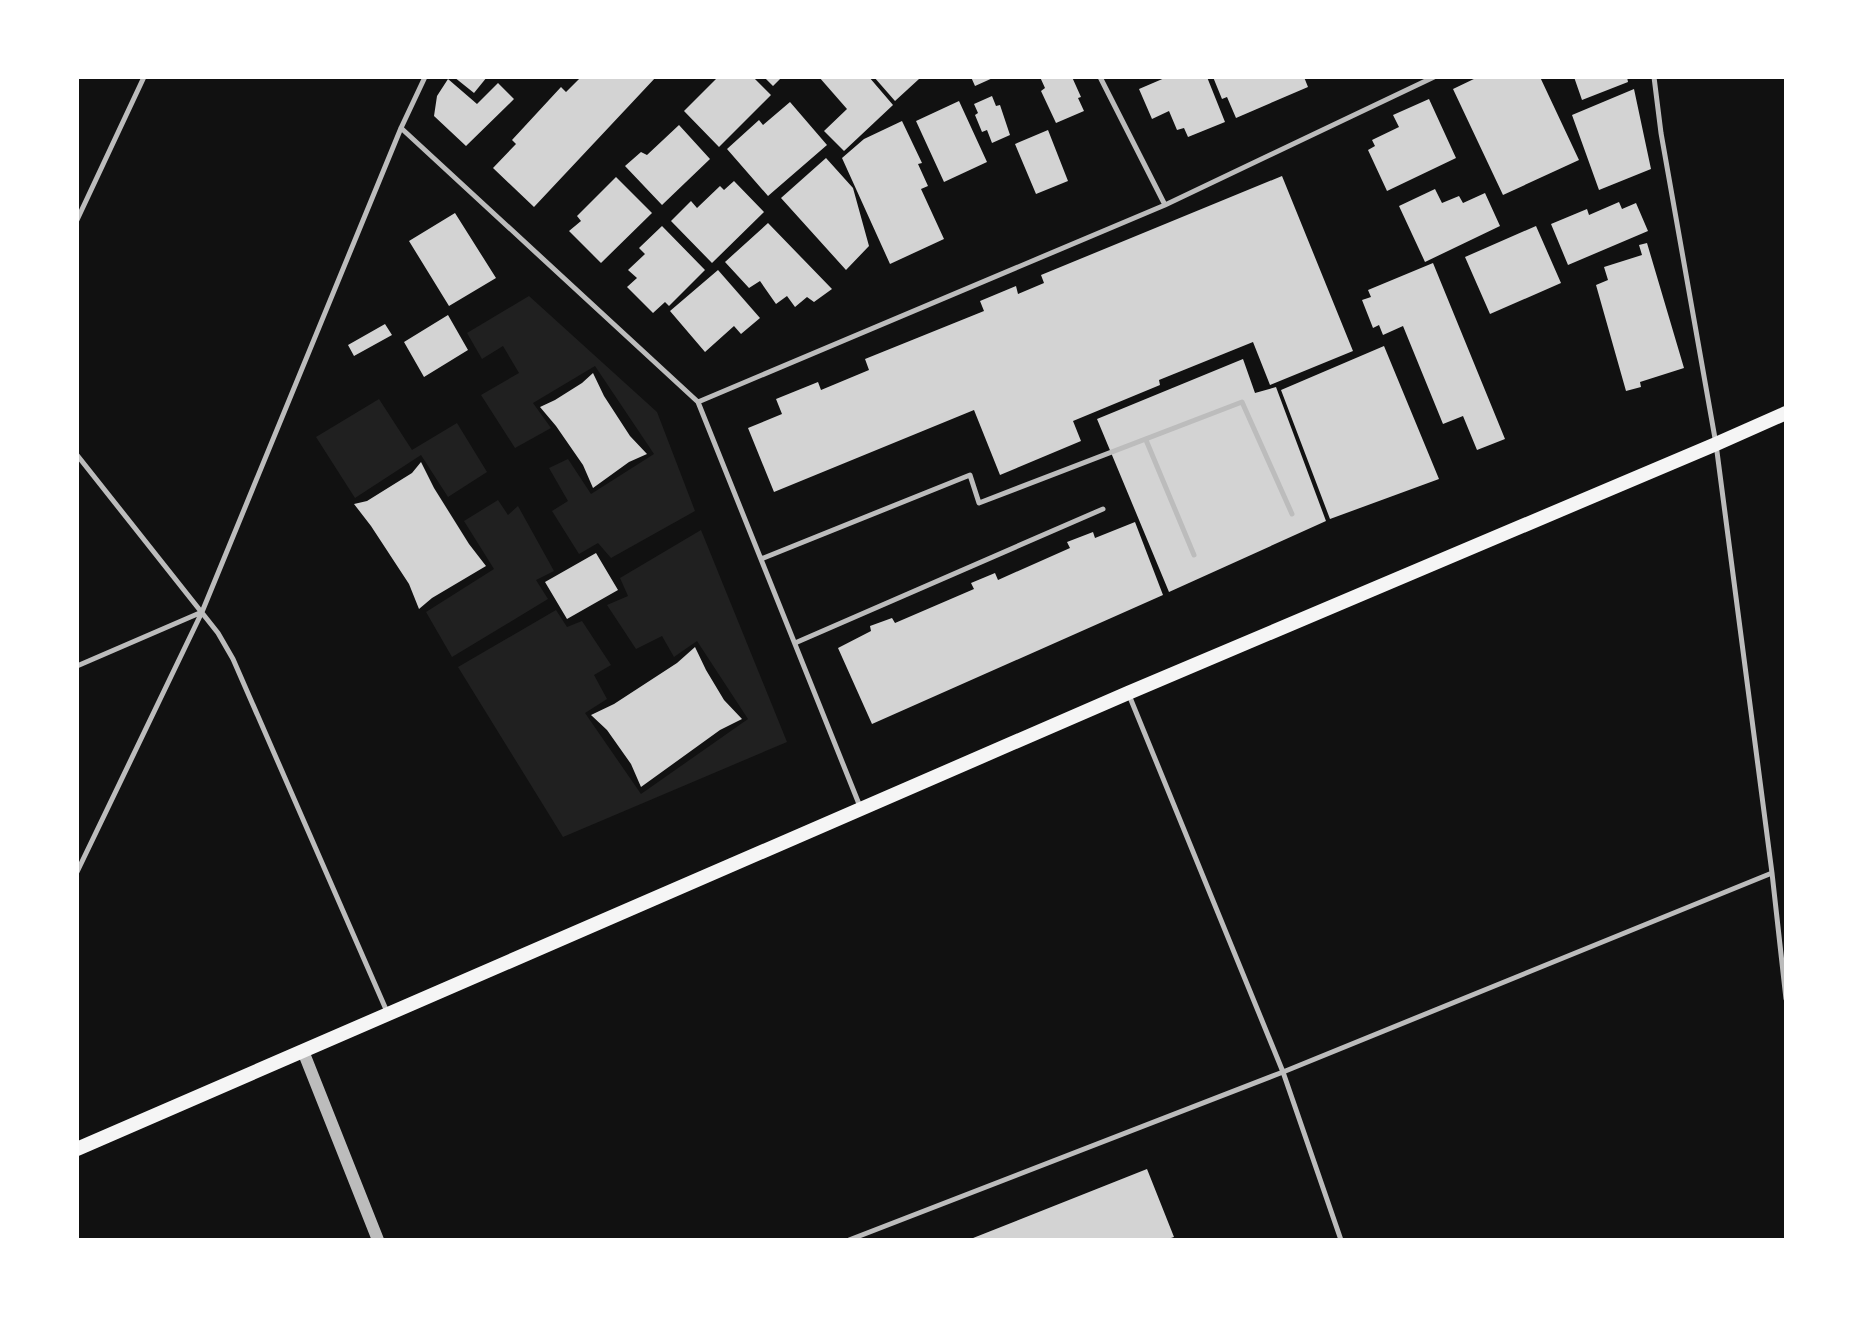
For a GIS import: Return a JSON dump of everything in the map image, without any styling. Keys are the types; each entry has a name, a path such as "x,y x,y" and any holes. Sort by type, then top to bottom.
{"main road":[{"path":"77,1149 1128,693 1786,413"}],"street":[{"path":"303,1051 378,1240"}],"lane":[{"path":"77,220 144,77"},
{"path":"77,872 202,612 401,128 425,77"},
{"path":"1100,77 1165,205"},
{"path":"698,402 1165,205 1434,77"},
{"path":"1654,77 1661,133 1716,444 1786,999"},
{"path":"401,128 698,402 861,809"},
{"path":"761,559 970,475 979,503 1242,402 1292,514"},
{"path":"1146,440 1194,555"},
{"path":"77,455 202,612 233,659 388,1014"},
{"path":"795,643 1103,509"},
{"path":"77,666 202,612"},
{"path":"1128,693 1283,1072 1341,1240"},
{"path":"849,1240 1283,1072 1772,873"}],"shaded area":[{"path":"529,296 657,412 695,511 611,558 598,543 579,554 552,511 568,501 549,468 568,459 591,494 654,454 595,366 533,403 551,428 515,448 481,395 519,373 503,346 482,359 467,333"},
{"path":"379,399 412,450 457,423 487,472 448,497 421,455 355,498 316,437"},
{"path":"498,500 508,515 518,506 554,571 536,580 548,599 452,657 426,612 494,569 464,521"},
{"path":"701,530 787,742 563,837 458,667 556,610 567,627 582,621 611,665 594,675 607,699 585,713 641,794 748,719 697,641 674,657 662,636 636,649 607,605 628,596 620,578"}],"building":[{"path":"454,77 487,77 474,93"},
{"path":"581,77 656,77 534,207 493,168 516,144 512,140 561,87 566,92"},
{"path":"714,77 753,77 771,95 719,147 684,111 716,79"},
{"path":"764,77 782,77 773,86"},
{"path":"819,77 869,77 893,105 844,151 824,131 847,109"},
{"path":"874,77 918,77 919,79 895,101"},
{"path":"971,77 995,77 975,86"},
{"path":"1040,77 1072,77 1084,111 1056,123 1041,91 1045,88"},
{"path":"1167,77 1207,77 1225,122 1188,137 1184,128 1177,130 1169,111 1152,119 1139,89"},
{"path":"1213,77 1304,77 1308,87 1236,118 1227,97 1222,99"},
{"path":"1478,77 1540,77 1579,160 1503,195 1453,89"},
{"path":"1574,77 1627,77 1628,82 1582,100"},
{"path":"448,79 477,104 498,83 514,99 466,146 434,116 437,96"},
{"path":"1634,89 1651,169 1599,190 1572,115"},
{"path":"992,96 996,106 1000,105 1010,135 992,143 987,130 982,132 974,104"},
{"path":"1429,99 1456,158 1387,191 1368,150 1375,146 1372,140 1399,127 1393,115"},
{"path":"959,101 987,162 944,182 916,121"},
{"path":"790,102 827,145 768,196 727,149 759,120 763,125"},
{"path":"902,121 922,163 918,164 928,186 921,189 944,239 890,264 842,158 864,139"},
{"path":"679,125 710,159 662,205 625,166 641,152 647,155"},
{"path":"1048,130 1068,181 1036,194 1015,144"},
{"path":"826,158 853,188 869,246 846,270 781,198"},
{"path":"1282,176 1353,351 1270,385 1253,342 1159,380 1160,385 1073,421 1081,441 1000,475 974,410 774,492 748,428 782,414 776,399 818,382 821,390 869,370 865,359 984,311 980,301 1016,286 1018,294 1044,283 1041,275"},
{"path":"616,177 652,213 601,263 569,231 581,221 577,216"},
{"path":"734,181 764,212 712,263 671,221 691,201 697,208 720,186 724,190"},
{"path":"1435,189 1442,203 1459,196 1463,203 1485,193 1500,226 1425,262 1399,206"},
{"path":"1619,202 1622,209 1636,203 1648,231 1568,265 1551,224 1587,209 1589,215"},
{"path":"455,213 496,278 449,306 409,241"},
{"path":"768,223 832,289 814,302 807,297 795,307 787,296 776,304 760,281 749,288 725,262"},
{"path":"662,226 705,270 669,306 665,302 653,313 627,287 637,278 628,270 645,254 639,248"},
{"path":"1536,226 1561,283 1490,314 1465,257"},
{"path":"1647,243 1684,368 1640,382 1641,387 1626,391 1596,285 1608,280 1604,267 1642,255 1639,245"},
{"path":"1433,263 1505,439 1477,450 1463,416 1443,424 1403,326 1383,335 1379,325 1373,328 1362,300 1371,297 1368,290"},
{"path":"718,270 760,318 741,334 734,326 705,352 670,311"},
{"path":"448,315 468,350 424,377 404,342"},
{"path":"385,324 392,335 354,356 348,345"},
{"path":"1384,346 1439,479 1330,519 1281,390"},
{"path":"1243,359 1255,393 1276,387 1326,521 1169,592 1097,419"},
{"path":"593,373 604,396 630,436 647,454 629,462 593,488 583,465 540,407 582,383"},
{"path":"421,462 469,544 486,566 432,598 419,609 409,584 354,504 367,501 412,473"},
{"path":"1135,522 1163,595 872,724 838,648 871,631 870,626 892,618 895,623 974,589 971,583 995,573 998,580 1070,548 1067,542 1093,532 1095,538"},
{"path":"596,553 618,590 567,619 545,582"},
{"path":"695,647 724,700 742,719 720,730 641,787 631,764 607,730 591,715 614,704 677,663"},
{"path":"1147,1169 1174,1237 1165,1240 968,1240"}]}
